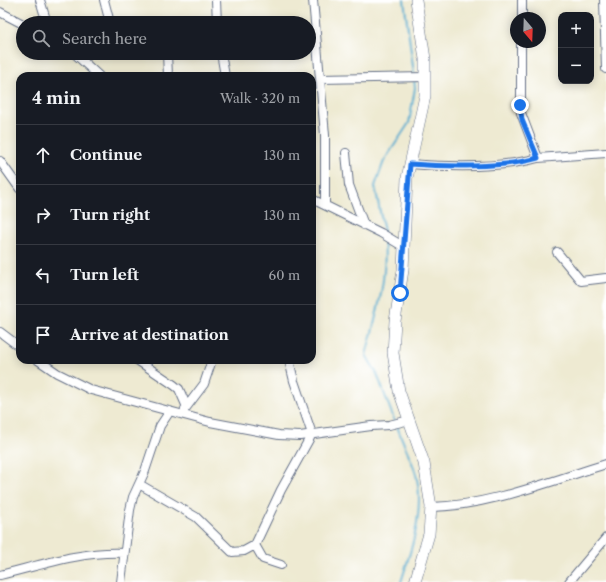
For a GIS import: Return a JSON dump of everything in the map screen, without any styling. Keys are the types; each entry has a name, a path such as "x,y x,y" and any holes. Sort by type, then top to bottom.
{"street":[{"path":"40,0 45,16"},
{"path":"104,0 108,16"},
{"path":"216,0 217,16"},
{"path":"312,0 313,16"},
{"path":"414,582 429,534 430,507 426,470 405,422 393,353 395,321 403,270 410,164 425,96 416,0"},
{"path":"522,0 522,12"},
{"path":"604,0 606,69"},
{"path":"0,12 16,20"},
{"path":"521,48 521,113 538,158"},
{"path":"316,53 325,135 325,204"},
{"path":"82,60 95,72"},
{"path":"167,60 168,72"},
{"path":"222,60 224,72"},
{"path":"320,79 422,76"},
{"path":"346,153 349,185 364,225"},
{"path":"410,164 518,163 538,158 606,153"},
{"path":"0,161 16,183"},
{"path":"316,201 404,246"},
{"path":"557,252 581,281 606,278"},
{"path":"0,332 16,343"},
{"path":"44,364 57,373 91,390 210,422 280,435 312,434 405,422"},
{"path":"143,364 179,389 186,405"},
{"path":"183,414 186,405 204,384 210,364"},
{"path":"139,484 196,517 232,552 244,551 255,545 281,490 312,434 294,381 290,364"},
{"path":"121,582 130,510 160,426 170,411"},
{"path":"430,507 469,504 494,498 606,464"},
{"path":"569,582 606,538"},
{"path":"255,545 263,559 281,565"},
{"path":"0,575 83,554 102,552 124,553"}],"waterway":[{"path":"404,0 414,74"},
{"path":"384,232 375,186 384,161 409,123 415,88 414,79"},
{"path":"384,238 385,253 383,283 366,355 377,374 395,422"},
{"path":"397,426 415,471 419,499 413,541 401,582"}],"route":[{"path":"400,293 403,270 407,178 410,164 518,163 538,158 522,120 520,105"}]}
